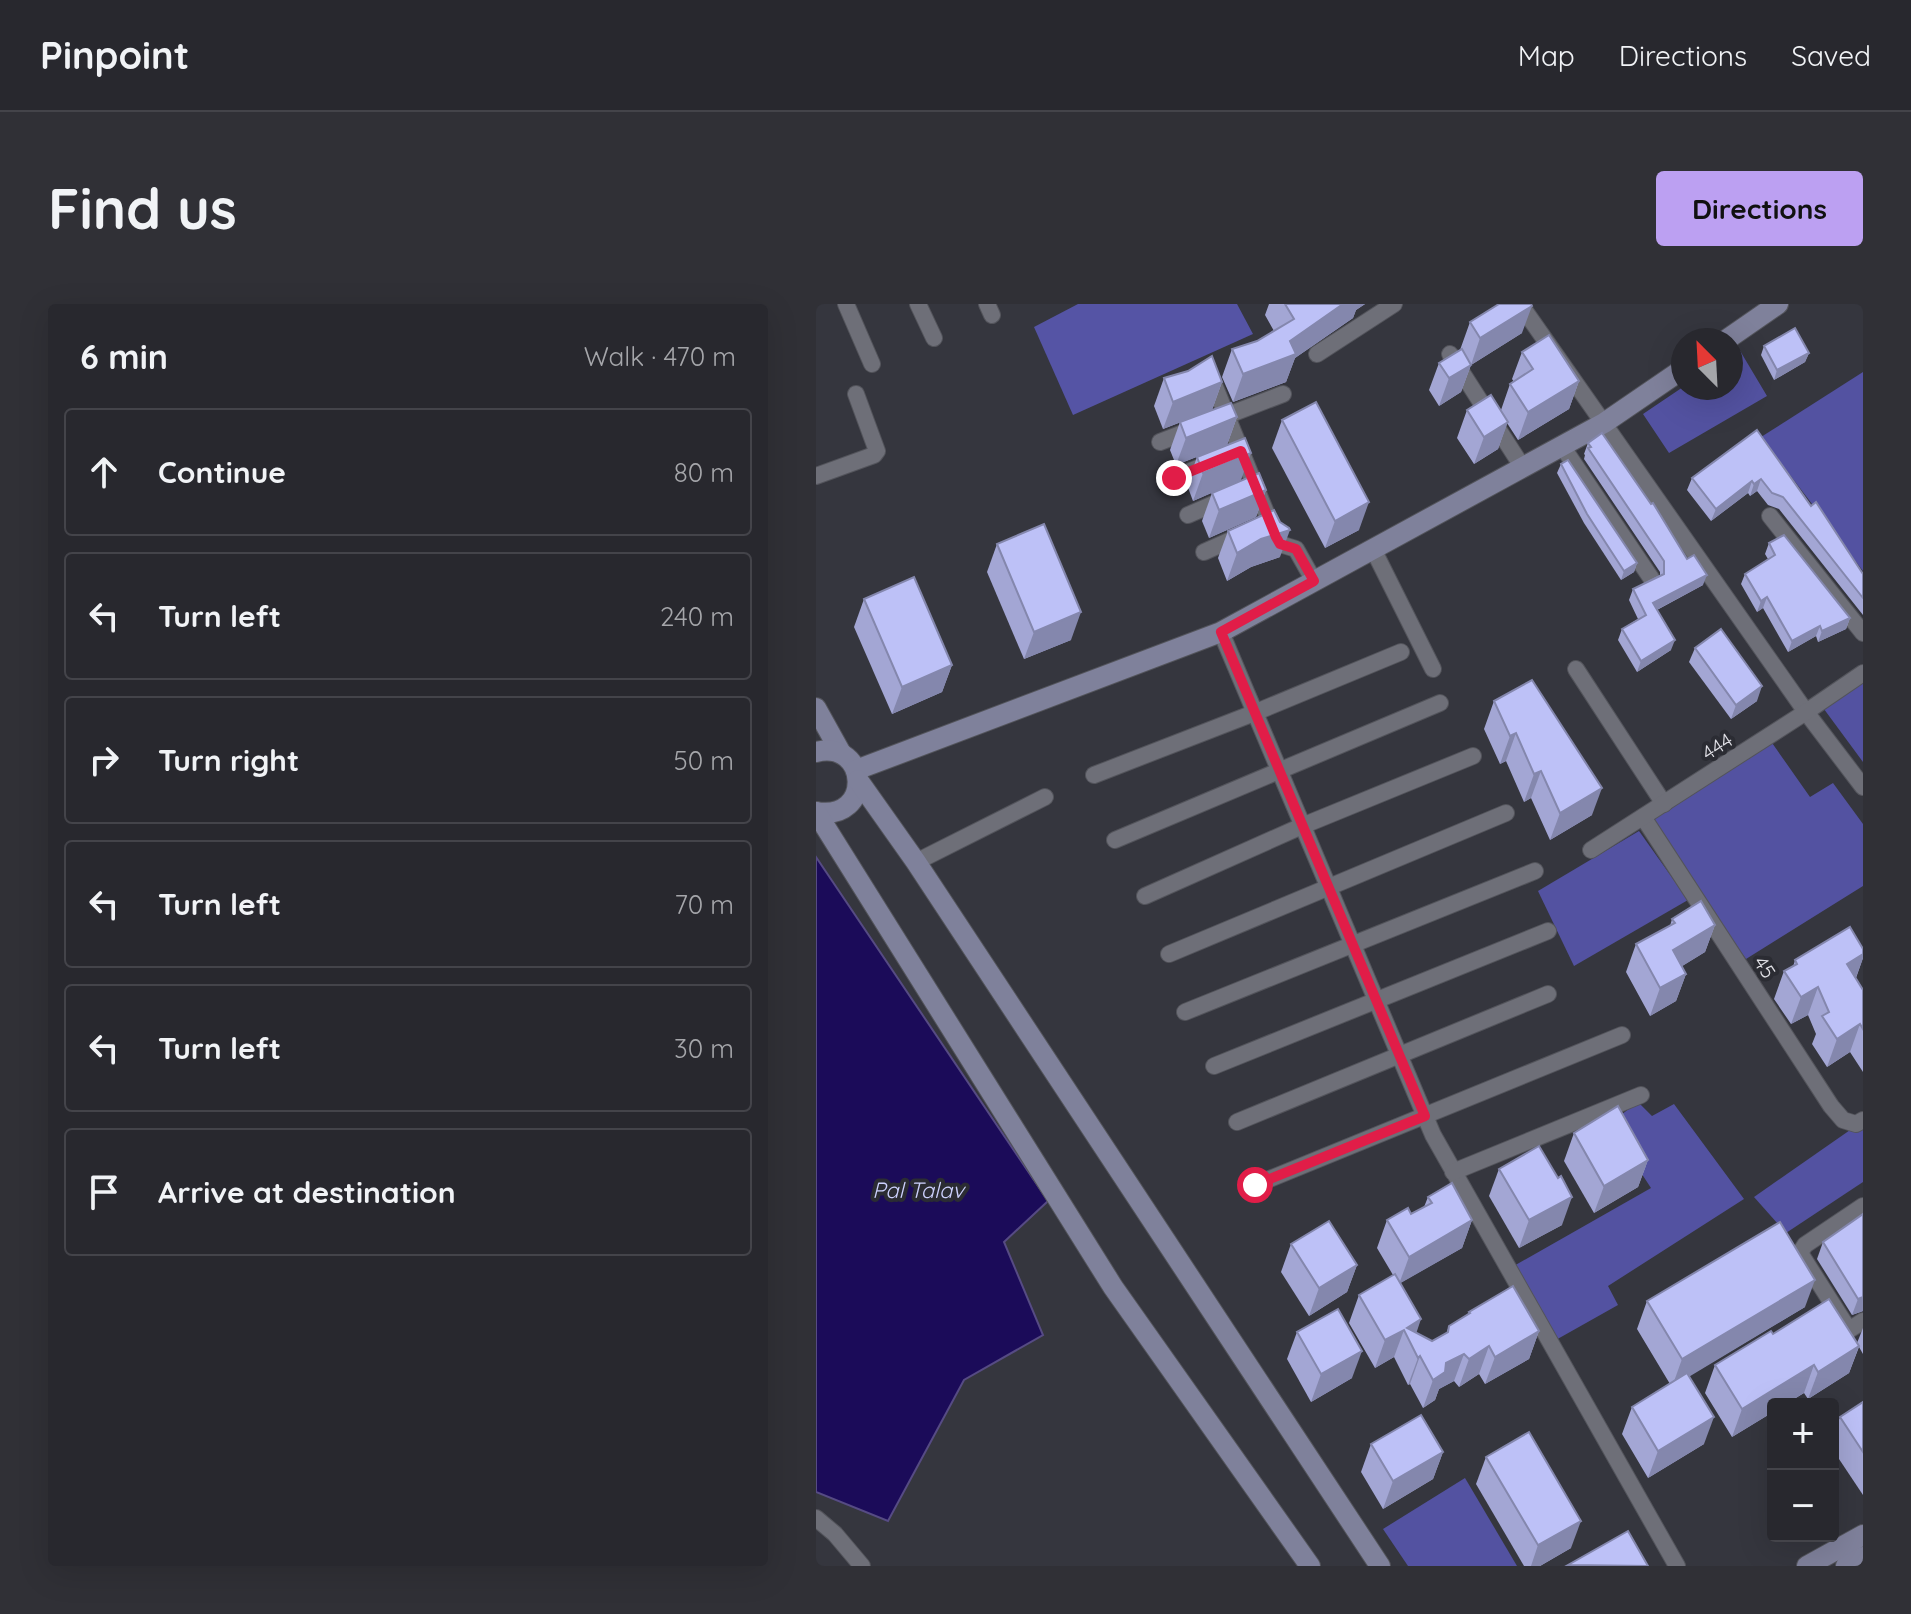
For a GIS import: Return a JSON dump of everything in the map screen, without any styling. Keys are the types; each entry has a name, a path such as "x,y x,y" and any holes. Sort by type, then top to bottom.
{"street":[{"path":"846,304 872,364"},
{"path":"918,304 934,338"},
{"path":"1317,354 1394,304"},
{"path":"1520,304 1806,712 1863,787"},
{"path":"1743,328 1778,304"},
{"path":"1450,354 1523,468"},
{"path":"857,775 1221,632 1604,423 1671,377"},
{"path":"1213,382 1280,544 1296,549 1314,581"},
{"path":"816,476 877,451 856,394"},
{"path":"1160,442 1283,394"},
{"path":"1562,446 1651,578"},
{"path":"1174,478 1241,451"},
{"path":"1188,515 1255,486"},
{"path":"1770,516 1863,633"},
{"path":"1204,552 1271,523"},
{"path":"1373,549 1433,669"},
{"path":"1221,632 1425,1116 1453,1172 1677,1566"},
{"path":"1094,775 1401,652"},
{"path":"1576,669 1664,804"},
{"name":"444","path":"1591,850 1863,673"},
{"path":"1115,840 1440,703"},
{"path":"816,708 841,753 851,762 1380,1566"},
{"path":"816,752 841,753"},
{"path":"1145,896 1302,826 1473,756"},
{"path":"816,812 827,813 846,807 857,790 857,775"},
{"path":"916,862 1045,797"},
{"path":"816,812 1113,1287 1310,1566"},
{"path":"1169,954 1506,813"},
{"name":"45","path":"1643,817 1831,1106 1843,1120 1856,1124 1863,1120"},
{"path":"1185,1012 1535,871"},
{"path":"1214,1066 1548,931"},
{"path":"1237,1122 1548,994"},
{"path":"1255,1185 1622,1035"},
{"path":"1453,1172 1641,1095"},
{"path":"1863,1206 1805,1245 1800,1253 1849,1330 1863,1321"},
{"path":"816,1518 835,1534 862,1566"},
{"path":"1807,1566 1863,1535"}],"shaded area":[{"path":"1078,304 1237,304 1253,334 1073,415 1034,327"},
{"path":"1743,356 1767,396 1669,453 1643,414 1671,395 1671,400 1743,400"},
{"path":"1863,372 1863,571 1761,437"},
{"path":"1863,675 1863,762 1821,705"},
{"path":"1770,740 1810,797 1833,783 1863,824 1863,886 1746,959 1647,819"},
{"path":"1639,831 1688,900 1574,966 1538,891"},
{"path":"1638,1102 1652,1116 1674,1104 1744,1199 1608,1286 1618,1305 1554,1341 1512,1267 1651,1188 1609,1124"},
{"path":"1863,1121 1863,1182 1786,1233 1754,1197"},
{"path":"1465,1478 1517,1566 1408,1566 1383,1529"}],"water":[{"name":"Pal Talav","path":"816,857 1048,1201 1004,1242 1043,1335 964,1380 888,1521 816,1492"}],"building":[{"path":"1285,304 1343,304 1290,341 1296,354 1243,374 1232,349 1257,341 1294,319"},
{"path":"1499,304 1532,306 1480,338 1470,322"},
{"path":"1795,328 1809,353 1777,370 1764,346"},
{"path":"1549,335 1579,381 1528,412 1510,384 1533,369 1522,352"},
{"path":"1462,349 1471,365 1449,378 1439,363"},
{"path":"1212,356 1222,382 1173,402 1164,378 1188,371"},
{"path":"1491,395 1508,422 1484,437 1467,410"},
{"path":"1316,402 1369,502 1335,521 1282,420"},
{"path":"1231,403 1237,417 1186,438 1180,422"},
{"path":"1757,430 1811,506 1816,502 1863,574 1863,598 1783,497 1772,493 1761,479 1754,484 1752,481 1716,509 1692,478"},
{"path":"1602,433 1653,503 1687,559 1694,555 1707,575 1653,603 1675,640 1641,661 1622,629 1646,615 1633,589 1664,574 1664,561 1588,448 1591,447 1588,443"},
{"path":"1245,438 1251,453 1203,473 1197,457"},
{"path":"1568,460 1637,563 1624,571 1587,514 1561,464"},
{"path":"1259,473 1266,490 1219,510 1212,493"},
{"path":"1274,510 1280,522 1290,530 1261,539 1237,553 1228,531"},
{"path":"1044,524 1081,612 1034,632 997,544"},
{"path":"1784,535 1850,618 1822,631 1820,626 1792,641 1767,597 1761,601 1745,574 1775,555 1769,543"},
{"path":"914,577 952,665 902,687 864,599"},
{"path":"1721,629 1762,686 1736,705 1695,648"},
{"path":"1532,680 1602,788 1560,813 1541,771 1534,774 1516,733 1510,736 1494,701"},
{"path":"1701,901 1715,925 1673,950 1686,974 1660,988 1636,944 1675,923 1672,919"},
{"path":"1850,927 1863,949 1863,954 1847,964 1863,990 1863,1029 1860,1024 1837,1039 1822,1016 1829,1012 1818,987 1801,997 1784,971 1797,964 1795,960"},
{"path":"1618,1106 1648,1160 1604,1186 1574,1133"},
{"path":"1539,1146 1572,1197 1529,1220 1499,1169"},
{"path":"1452,1183 1472,1220 1409,1257 1387,1220 1408,1208 1411,1214 1432,1203 1428,1197"},
{"path":"1863,1214 1863,1297 1858,1299 1823,1242"},
{"path":"1329,1221 1357,1265 1319,1288 1291,1244"},
{"path":"1780,1222 1815,1280 1682,1359 1647,1301"},
{"path":"1395,1274 1421,1319 1407,1328 1432,1341 1448,1332 1449,1326 1469,1312 1513,1286 1539,1331 1495,1357 1489,1346 1469,1359 1464,1354 1446,1363 1445,1372 1433,1380 1404,1330 1385,1340 1359,1295"},
{"path":"1829,1299 1859,1346 1818,1372 1814,1365 1742,1409 1715,1365"},
{"path":"1338,1309 1362,1351 1321,1374 1297,1332"},
{"path":"1687,1373 1714,1417 1658,1451 1632,1407"},
{"path":"1863,1402 1863,1452 1840,1417"},
{"path":"1421,1415 1443,1452 1393,1481 1371,1444"},
{"path":"1529,1432 1581,1521 1538,1545 1486,1457"},
{"path":"1628,1531 1648,1566 1568,1565"}],"route":[{"path":"1174,478 1241,451 1276,537 1280,544 1296,549 1314,581 1221,632 1425,1116 1255,1185"}]}
